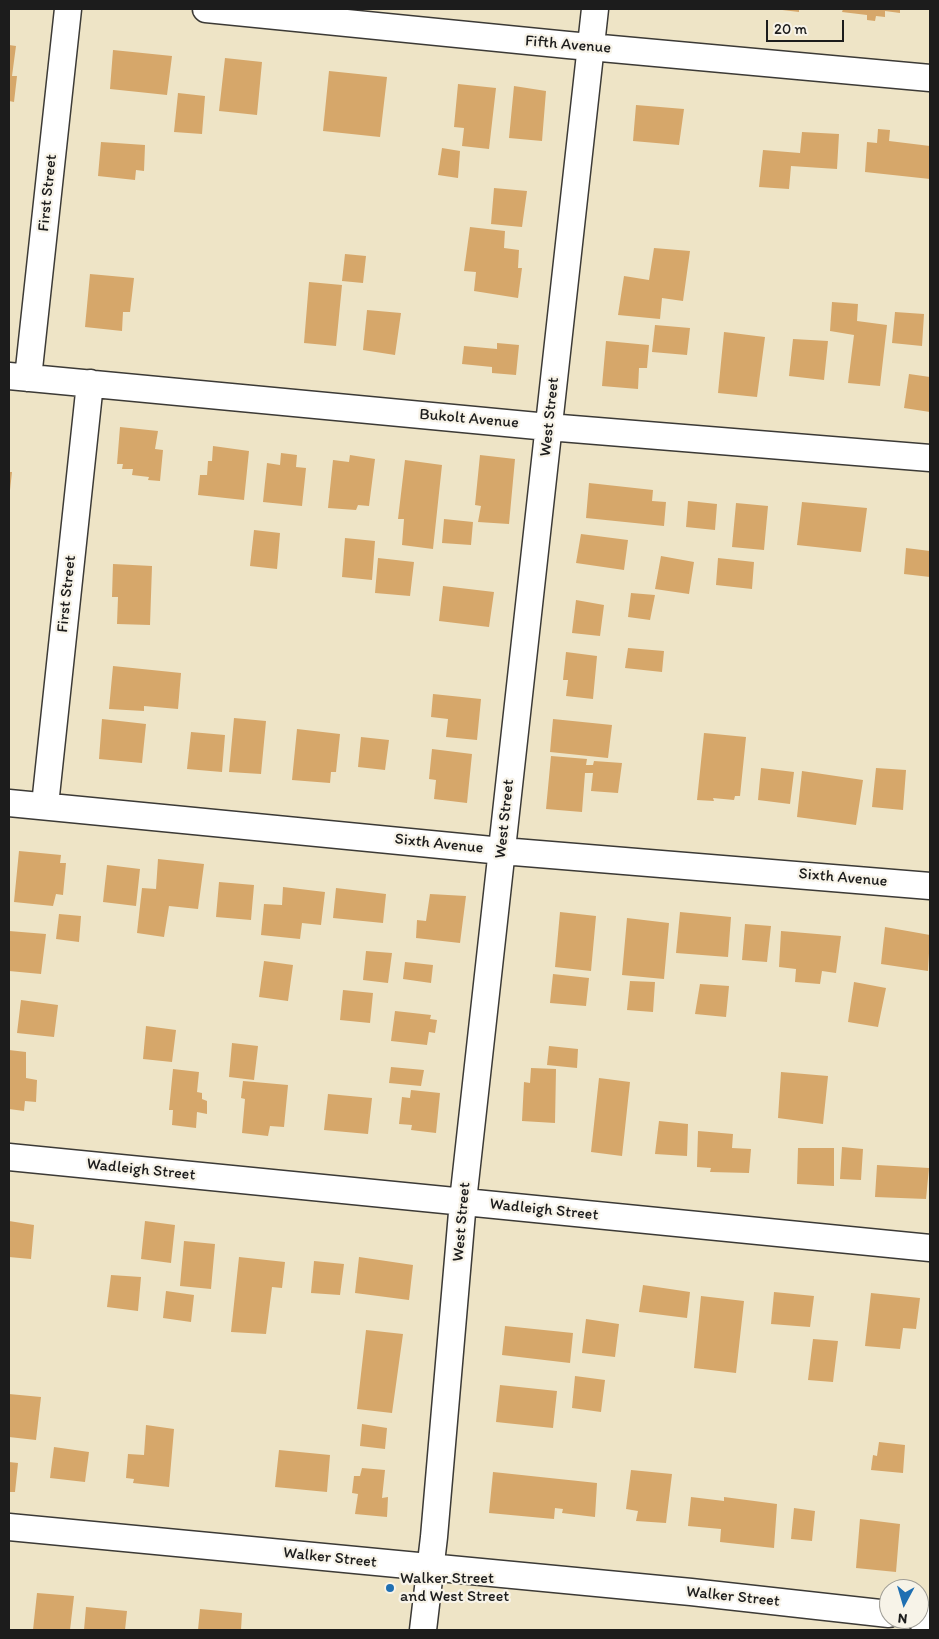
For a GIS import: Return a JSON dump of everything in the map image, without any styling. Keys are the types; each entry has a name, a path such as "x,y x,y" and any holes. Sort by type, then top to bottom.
{"street":[{"name":"First Street","path":"18,377 68,9"},
{"name":"Fifth Avenue","path":"206,9 930,78"},
{"name":"West Street","path":"423,1630 463,1201 595,9"},
{"name":"Bukolt Avenue","path":"18,377 548,427 930,458"},
{"name":"First Street","path":"45,805 90,383"},
{"name":"Sixth Avenue","path":"9,803 502,851 930,886"},
{"name":"Wadleigh Street","path":"9,1157 930,1248"},
{"name":"Walker Street","path":"9,1527 699,1593 879,1613"}],"building":[{"path":"774,9 799,9 799,12"},
{"path":"843,9 900,9 900,13 885,11 885,17 876,16 875,21 867,20 867,15 842,12"},
{"path":"9,45 16,46 12,76 17,76 14,102 9,101"},
{"path":"113,50 172,56 167,95 110,89"},
{"path":"225,58 262,62 257,115 219,111"},
{"path":"329,71 387,77 380,137 323,131"},
{"path":"458,84 496,88 489,149 462,146 464,128 454,127"},
{"path":"514,86 546,91 542,141 509,138"},
{"path":"178,93 205,96 202,134 174,132"},
{"path":"636,105 684,109 679,145 633,141"},
{"path":"878,129 890,130 889,141 930,146 930,179 865,172 867,142 877,143"},
{"path":"802,132 839,134 837,169 791,166 789,189 759,187 763,150 800,153"},
{"path":"101,142 145,145 144,171 136,170 135,180 98,176"},
{"path":"442,148 460,151 458,178 438,175"},
{"path":"494,188 527,191 522,227 491,224"},
{"path":"470,227 505,231 504,248 519,250 518,268 522,268 518,298 474,291 476,272 464,271"},
{"path":"654,248 690,251 683,301 662,298 660,319 618,315 624,276 649,280"},
{"path":"345,254 366,256 363,283 342,281"},
{"path":"90,274 134,278 130,312 123,312 122,331 85,327"},
{"path":"309,282 342,285 336,346 304,343"},
{"path":"832,302 858,304 857,321 887,325 880,386 848,383 854,335 830,331"},
{"path":"367,310 401,313 395,355 363,350"},
{"path":"895,312 924,314 922,346 892,343"},
{"path":"655,325 690,328 687,355 652,352"},
{"path":"724,332 765,337 757,397 718,393"},
{"path":"793,339 828,341 824,380 789,376"},
{"path":"606,341 649,345 647,368 639,368 638,389 602,386"},
{"path":"497,343 519,345 516,375 492,373 492,367 462,364 464,346 497,349"},
{"path":"909,374 930,377 930,412 904,408"},
{"path":"120,427 158,431 155,449 163,450 160,481 148,480 149,477 132,475 133,469 122,469 123,464 117,464"},
{"path":"213,446 249,451 244,500 198,495 200,475 207,475 208,461 212,461"},
{"path":"281,453 297,455 296,467 306,468 302,506 263,502 267,463 280,465"},
{"path":"350,455 375,459 369,506 358,505 356,510 328,508 333,460 349,462"},
{"path":"480,455 515,459 509,524 478,522 481,506 475,505"},
{"path":"405,460 442,465 433,549 402,545 404,519 398,519"},
{"path":"9,472 12,472 10,490 9,490"},
{"path":"589,483 653,490 652,501 666,502 664,526 586,518"},
{"path":"688,501 717,504 715,530 686,527"},
{"path":"802,502 867,508 861,552 797,545"},
{"path":"736,503 768,506 764,550 732,547"},
{"path":"444,519 473,522 471,545 442,543"},
{"path":"254,530 280,533 277,569 250,566"},
{"path":"581,534 628,540 624,570 576,563"},
{"path":"345,538 375,541 372,580 342,577"},
{"path":"906,548 930,551 930,577 904,574"},
{"path":"661,556 694,562 689,594 655,589"},
{"path":"378,558 414,562 410,596 375,593"},
{"path":"718,558 754,562 752,589 716,585"},
{"path":"113,564 152,566 150,625 117,624 118,597 112,597"},
{"path":"443,586 494,592 489,627 439,621"},
{"path":"631,593 655,595 650,620 628,617"},
{"path":"576,600 604,605 600,636 572,633"},
{"path":"628,648 664,651 662,672 625,668"},
{"path":"566,652 597,656 593,699 566,696 568,680 563,680"},
{"path":"113,666 181,673 178,709 144,706 144,711 109,709"},
{"path":"433,694 481,699 477,740 446,737 448,719 431,717"},
{"path":"234,718 266,721 261,774 229,772"},
{"path":"102,719 146,724 142,763 99,759"},
{"path":"553,719 612,725 608,758 550,752"},
{"path":"297,729 340,734 336,772 331,772 330,783 292,780"},
{"path":"191,732 225,735 222,772 187,769"},
{"path":"704,733 746,737 740,796 735,796 734,800 713,798 714,801 697,800"},
{"path":"361,737 389,740 385,770 358,767"},
{"path":"432,749 472,754 467,803 434,799 436,780 429,779"},
{"path":"551,756 587,759 586,765 593,765 594,761 622,763 618,793 591,791 593,773 585,773 582,812 546,809"},
{"path":"761,768 794,772 790,804 758,800"},
{"path":"876,768 906,770 903,810 872,807"},
{"path":"802,771 863,780 856,825 797,817"},
{"path":"19,851 61,855 60,863 66,863 63,895 56,894 53,906 14,902"},
{"path":"158,859 204,864 198,909 169,906 164,937 137,933 142,888 156,889"},
{"path":"107,865 140,869 136,906 103,902"},
{"path":"219,882 254,885 251,920 216,917"},
{"path":"283,887 325,892 321,925 302,923 300,939 261,935 264,904 282,905"},
{"path":"336,888 386,894 383,923 333,918"},
{"path":"430,894 466,896 460,943 416,938 417,920 426,921"},
{"path":"560,912 596,916 591,971 555,967"},
{"path":"680,912 731,917 728,957 676,953"},
{"path":"59,914 81,916 79,942 56,939"},
{"path":"627,918 669,923 664,979 622,975"},
{"path":"745,924 771,926 767,962 742,960"},
{"path":"885,927 930,935 928,971 881,964"},
{"path":"9,931 46,934 41,974 9,971"},
{"path":"781,931 841,936 836,973 822,971 820,984 795,982 796,969 779,967"},
{"path":"366,951 392,953 388,983 363,980"},
{"path":"264,961 293,965 288,1001 259,997"},
{"path":"405,962 433,965 431,983 403,979"},
{"path":"553,974 589,978 586,1006 550,1003"},
{"path":"630,981 655,982 653,1012 627,1010"},
{"path":"854,982 886,988 878,1027 848,1022"},
{"path":"700,984 729,986 726,1017 695,1014"},
{"path":"343,990 373,993 370,1023 340,1020"},
{"path":"21,1000 58,1005 54,1037 17,1033"},
{"path":"395,1011 431,1015 430,1019 437,1020 435,1033 429,1032 427,1045 391,1041"},
{"path":"146,1026 176,1030 172,1062 143,1059"},
{"path":"232,1043 258,1046 254,1080 229,1077"},
{"path":"549,1046 578,1049 577,1068 547,1065"},
{"path":"9,1050 26,1052 26,1078 37,1080 36,1102 25,1101 24,1111 9,1109"},
{"path":"391,1067 424,1070 421,1086 389,1083"},
{"path":"531,1068 556,1069 555,1123 522,1121 524,1082 530,1083"},
{"path":"173,1069 199,1072 197,1092 202,1093 202,1099 207,1101 207,1114 197,1112 196,1128 172,1125 173,1110 169,1110"},
{"path":"781,1072 828,1076 823,1124 778,1118"},
{"path":"599,1078 630,1082 622,1156 591,1152"},
{"path":"243,1081 288,1085 284,1127 270,1126 268,1136 242,1133 245,1099 241,1098"},
{"path":"411,1090 440,1093 436,1133 411,1130 412,1125 399,1124 402,1097 410,1098"},
{"path":"328,1094 372,1098 368,1134 324,1130"},
{"path":"659,1121 688,1124 687,1156 655,1154"},
{"path":"698,1131 733,1134 732,1148 751,1149 749,1173 710,1172 711,1168 697,1167"},
{"path":"842,1147 863,1149 861,1180 840,1179"},
{"path":"798,1148 834,1148 834,1186 797,1184"},
{"path":"877,1165 929,1168 926,1199 875,1197"},
{"path":"9,1221 34,1225 31,1259 9,1257"},
{"path":"145,1221 175,1225 171,1263 141,1259"},
{"path":"184,1241 215,1244 211,1289 180,1286"},
{"path":"239,1257 285,1262 282,1288 272,1287 266,1334 231,1332"},
{"path":"359,1257 413,1265 409,1300 355,1293"},
{"path":"314,1261 344,1264 340,1295 311,1293"},
{"path":"111,1275 141,1277 138,1311 107,1307"},
{"path":"643,1285 690,1292 687,1318 639,1312"},
{"path":"166,1291 194,1295 191,1322 163,1318"},
{"path":"774,1292 814,1296 810,1327 771,1324"},
{"path":"871,1293 920,1298 916,1329 903,1328 900,1349 865,1346"},
{"path":"701,1296 744,1301 736,1373 694,1368"},
{"path":"586,1319 619,1324 615,1357 582,1353"},
{"path":"505,1326 573,1333 570,1363 502,1355"},
{"path":"366,1330 403,1334 392,1413 357,1409"},
{"path":"813,1339 838,1341 833,1382 808,1380"},
{"path":"575,1376 605,1380 601,1412 572,1408"},
{"path":"500,1385 557,1391 553,1428 496,1422"},
{"path":"9,1394 41,1397 36,1440 9,1437"},
{"path":"362,1424 387,1428 385,1449 360,1446"},
{"path":"146,1425 174,1429 169,1487 133,1483 134,1479 126,1478 128,1454 144,1455"},
{"path":"879,1442 905,1445 903,1473 871,1470 873,1455 877,1456"},
{"path":"54,1447 89,1452 85,1482 50,1478"},
{"path":"279,1450 330,1455 327,1492 275,1487"},
{"path":"9,1462 18,1463 15,1492 9,1492"},
{"path":"362,1468 385,1470 382,1498 388,1497 387,1517 355,1514 358,1494 352,1493 354,1476 360,1476"},
{"path":"631,1470 672,1474 666,1523 636,1521 638,1511 626,1509"},
{"path":"493,1472 597,1483 595,1517 562,1513 563,1509 555,1508 554,1519 489,1513"},
{"path":"691,1497 724,1501 724,1497 777,1504 774,1548 720,1542 721,1529 688,1526"},
{"path":"794,1508 815,1511 812,1541 791,1539"},
{"path":"860,1519 900,1524 896,1572 856,1568"},
{"path":"37,1593 74,1596 70,1630 33,1630"},
{"path":"86,1607 127,1611 125,1630 84,1630"},
{"path":"200,1609 242,1613 241,1630 198,1630"}],"place":[{"name":"Walker Street and West Street","path":"390,1588"}]}
